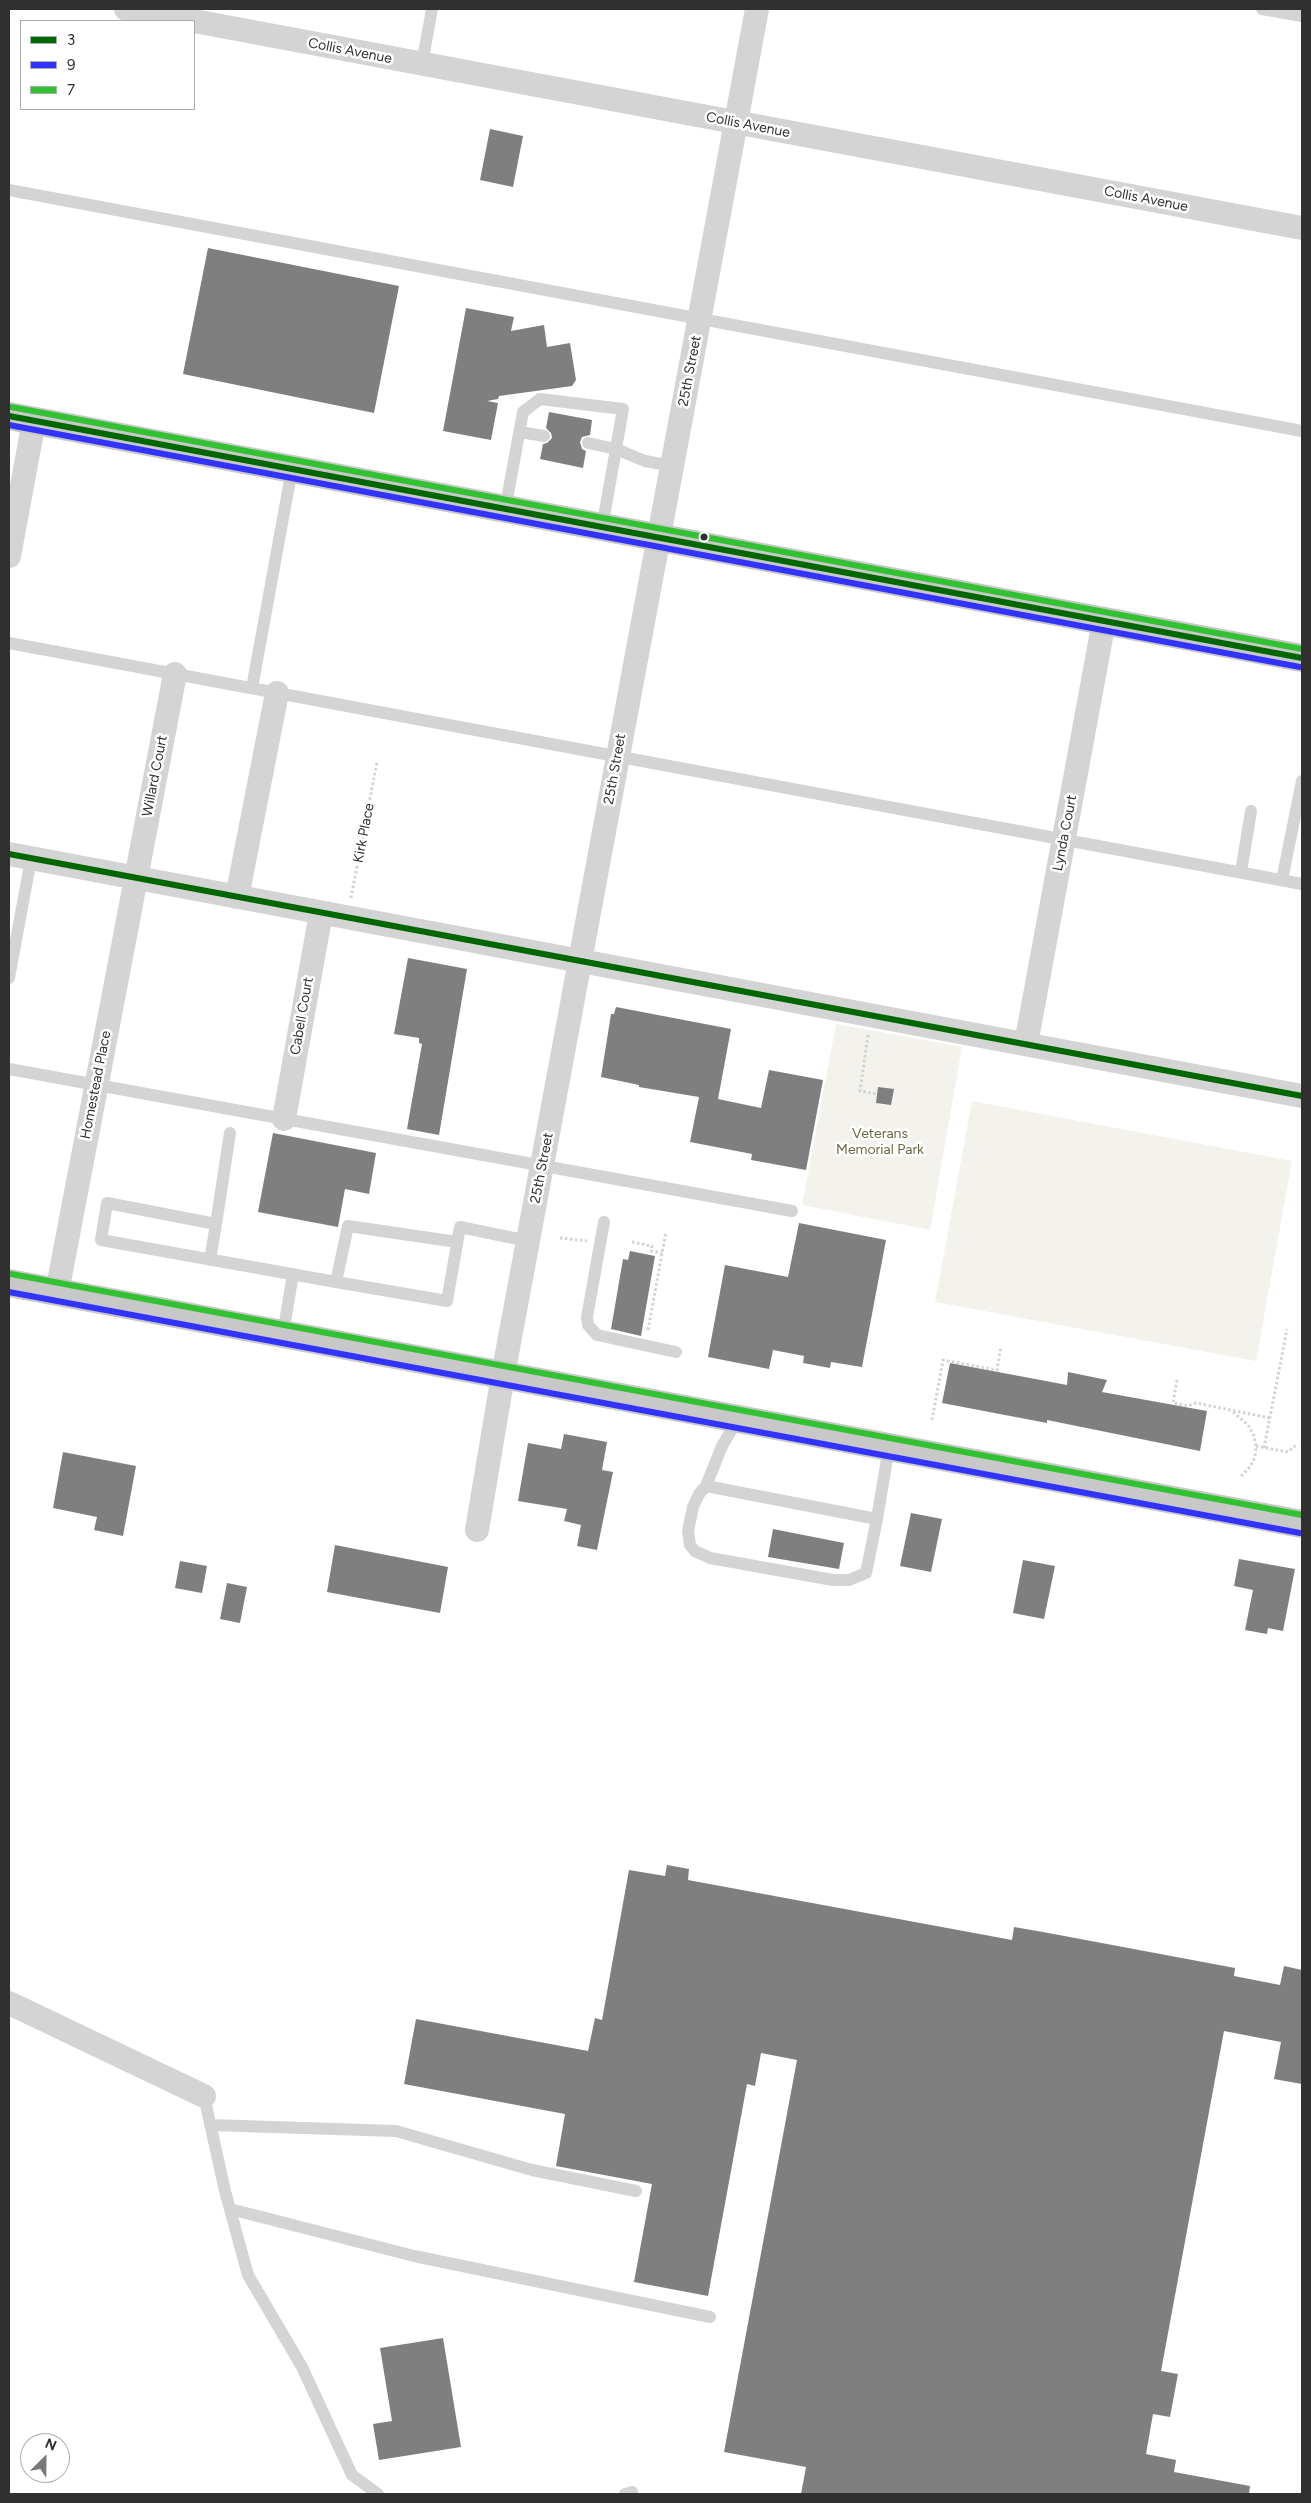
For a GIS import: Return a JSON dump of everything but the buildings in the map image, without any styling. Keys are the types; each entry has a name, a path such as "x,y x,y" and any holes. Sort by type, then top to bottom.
{"main road":[{"path":"21,418 1302,658"},
{"path":"9,1283 1302,1524"}],"street":[{"name":"Collis Avenue","path":"126,9 187,20"},
{"name":"25th Street","path":"477,1530 503,1375 757,9"},
{"name":"Collis Avenue","path":"195,21 1302,228"},
{"path":"9,556 21,418"},
{"name":"Lynda Court","path":"1026,1044 1104,621"},
{"name":"Willard Court","path":"135,878 175,674"},
{"path":"237,897 277,693"},
{"path":"20,857 581,960 1302,1096"},
{"name":"Homestead Place","path":"57,1292 135,878"},
{"name":"Cabell Court","path":"284,1119 321,913"},
{"path":"9,2004 204,2096"}],"lane":[{"path":"422,64 432,9"},
{"path":"1262,9 1302,16"},
{"path":"9,190 1302,431"},
{"path":"505,510 523,412 540,399 623,408 602,528"},
{"path":"520,432 544,436"},
{"path":"588,444 616,449 645,461 672,466"},
{"path":"252,688 292,469"},
{"path":"9,643 1302,884"},
{"path":"1282,880 1302,781"},
{"path":"1241,872 1251,811"},
{"path":"9,978 20,857"},
{"path":"9,1069 792,1210"},
{"path":"210,1260 230,1133"},
{"path":"216,1224 107,1203 101,1240 447,1301 460,1227 528,1241"},
{"path":"604,1222 587,1317 588,1325 597,1336 676,1352"},
{"path":"336,1282 348,1226 457,1242"},
{"path":"283,1334 293,1274"},
{"path":"738,1419 722,1446 706,1486 699,1494 693,1507 688,1531 690,1545 696,1551 710,1558 833,1580 849,1580 866,1573 889,1447"},
{"path":"706,1486 877,1519"},
{"path":"204,2096 230,2209 248,2275 302,2367 352,2475 378,2494"},
{"path":"210,2125 396,2131 532,2170 636,2191"},
{"path":"230,2209 414,2256 710,2317"}],"path":[{"name":"Kirk Place","path":"350,904 377,762"},
{"path":"869,1030 860,1090 877,1094"},
{"path":"647,1335 666,1232"},
{"path":"560,1238 588,1241"},
{"path":"632,1242 652,1246 651,1251 662,1253"},
{"path":"1264,1448 1287,1329"},
{"path":"932,1420 943,1360 997,1370 1001,1346"},
{"path":"1177,1380 1173,1403 1188,1406 1196,1403 1270,1418"},
{"path":"1232,1411 1248,1425 1254,1436 1256,1446 1255,1457 1250,1467 1240,1477"},
{"path":"1256,1446 1288,1452 1296,1445"}],"green space":[{"name":"Veterans Memorial Park","path":"836,1024 962,1047 930,1230 802,1205"},
{"path":"972,1101 1292,1161 1256,1361 935,1302"}],"transit line":[{"name":"7","path":"11,407 1302,649"},
{"name":"3","path":"9,416 1302,658"},
{"name":"9","path":"9,425 1300,667"},
{"name":"3","path":"9,854 1302,1096"},
{"name":"7","path":"11,1274 1302,1515"},
{"name":"9","path":"9,1292 1300,1533"}]}
